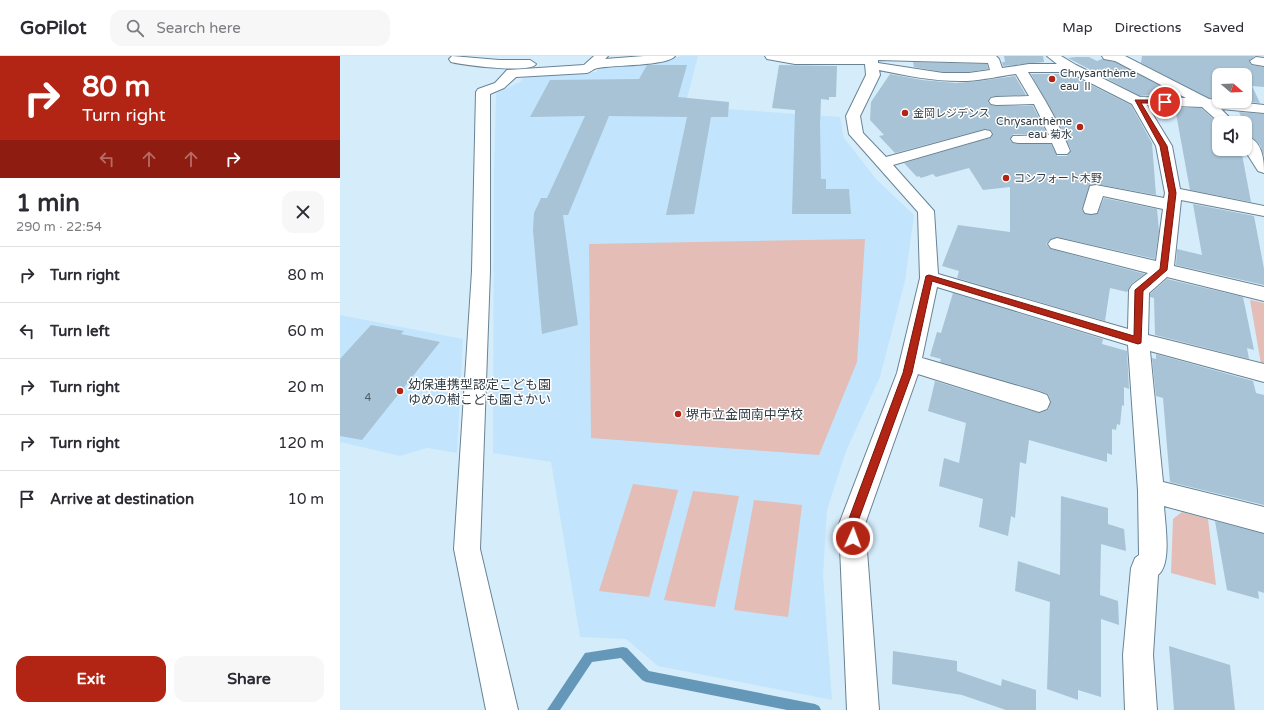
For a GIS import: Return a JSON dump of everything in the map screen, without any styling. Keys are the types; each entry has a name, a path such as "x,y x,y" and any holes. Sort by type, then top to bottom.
{"street":[{"path":"455,59 499,64 597,61 629,62 669,56"},
{"path":"771,56 795,60 875,61 993,59 997,72"},
{"path":"1108,56 1119,58 1206,102 1221,116"},
{"path":"875,61 917,74 943,77 969,76 1020,69 1062,59 1137,101 1206,102 1264,109"},
{"path":"502,710 467,549 481,271 483,92 497,88 507,81 512,73 587,69 597,61"},
{"path":"863,710 852,524 908,373 929,278 926,211 856,134 853,116 873,76 875,61"},
{"path":"1018,139 1060,145 1038,100 1020,69"},
{"path":"996,101 1038,100"},
{"path":"1137,101 1164,146 1172,199 1164,270 1139,290 1138,340 1151,491 1153,562 1145,568 1138,655 1141,710"},
{"path":"882,163 985,134"},
{"path":"1252,149 1263,168"},
{"path":"1091,209 1096,190 1264,210"},
{"path":"1057,244 1264,294"},
{"path":"929,278 1138,340 1264,373"},
{"path":"910,363 1039,402"},
{"path":"1151,491 1264,520"}],"shaded area":[{"name":"堺市立金岡南中学校","path":"683,56 698,56 685,106 840,117 844,138 876,179 914,215 905,281 880,377 846,451 827,510 823,575 832,700 658,666 626,639 580,637 551,462 493,453 494,175 496,93 520,82 525,75 596,72 601,66 629,65"},
{"path":"865,239 857,362 819,455 591,438 589,244"},
{"path":"1250,300 1264,303 1264,365 1261,364"},
{"name":"幼保連携型認定こども園 ゆめの樹こども園さかい","path":"340,315 463,339 457,453 427,448 400,456 340,442"},
{"path":"633,484 678,490 649,597 599,591"},
{"path":"693,491 739,496 715,607 664,600"},
{"path":"754,500 802,505 788,617 734,610"},
{"path":"1182,512 1208,519 1216,585 1171,573 1173,519"}],"building":[{"path":"1004,56 1043,56 1044,62 1003,66 1002,62 1005,62"},
{"path":"1142,56 1255,56 1249,61 1251,65 1264,67 1264,87 1252,86 1252,68 1212,68 1212,98 1209,98 1141,63"},
{"path":"1089,57 1097,61 1102,59 1115,62 1180,96 1173,96 1173,93 1140,96 1068,58"},
{"path":"913,62 987,64 988,69 969,72 943,72 914,67"},
{"path":"647,65 687,65 678,97 729,102 728,117 711,117 694,214 666,215 687,117 609,116 568,215 563,215 578,325 542,334 533,230 534,213 541,198 547,198 585,116 530,117 550,80 639,79"},
{"path":"779,65 837,66 836,97 829,97 829,100 821,99 821,179 826,179 826,189 849,189 851,214 792,214 795,110 772,108"},
{"path":"890,74 922,80 956,83 1015,76 1026,95 990,97 988,102 991,105 996,106 1033,106 1047,134 1013,134 1010,140 1013,143 1018,144 1051,144 1057,156 1067,156 1071,150 1057,120 1031,74 1069,74 1131,105 1152,143 1156,195 1096,184 1090,185 1082,210 1085,214 1097,214 1104,198 1157,209 1159,231 1155,259 1057,237 1051,239 1046,244 1051,249 1145,274 1131,284 1127,292 1110,288 1105,321 957,278 959,271 942,266 958,225 1010,232 1010,187 983,190 969,168 936,177 933,174 921,178 919,176 917,177 904,163 990,138 993,133 990,130 985,129 895,153 879,136 884,135 870,120 871,102"},
{"path":"1252,86 1260,103 1252,102"},
{"path":"1175,108 1201,108 1212,118 1212,156 1242,156 1251,202 1190,190"},
{"path":"1239,112 1264,114 1264,156 1260,145 1252,138 1252,116 1241,116"},
{"path":"1193,204 1254,216 1264,269 1264,285 1176,265 1177,249 1202,255"},
{"path":"1167,279 1243,297 1254,350 1247,348 1249,359 1155,335 1154,298 1150,297 1150,294"},
{"path":"953,293 1103,339 1102,344 1127,351 1129,389 1124,387 1124,406 1122,405 1120,425 1117,424 1116,430 1112,429 1112,455 1107,453 1107,462 1029,440 1026,464 1020,462 1015,518 1011,516 1008,536 979,527 983,499 939,486 944,458 959,463 966,423 928,411 935,381 1039,413 1048,410 1051,401 1048,394 1040,391 940,362 941,359 930,356 937,332 941,333"},
{"path":"371,325 404,331 401,334 440,342 362,440 340,436 340,359"},
{"path":"1156,354 1253,381 1256,393 1264,395 1264,505 1170,482 1163,398 1156,396 1152,358 1156,359"},
{"path":"1061,496 1108,508 1108,524 1124,529 1126,551 1101,544 1100,595 1118,601 1119,625 1101,619 1101,697 1078,690 1078,700 1047,689 1050,602 1015,591 1018,561 1060,575"},
{"path":"1215,521 1264,534 1264,593 1258,591 1259,599 1227,590"},
{"path":"1169,646 1230,665 1235,710 1174,710"},
{"path":"893,651 957,661 957,671 1001,686 1002,679 1036,690 1036,710 1006,710 962,695 892,684"}],"waterway":[{"path":"553,710 589,657 623,652 646,676 815,710"}],"place":[{"name":"Chrysanthème eau Ⅱ","path":"1052,79"},
{"name":"金岡レジデンス","path":"905,113"},
{"name":"Chrysanthème eau 菊水","path":"1080,127"},
{"name":"コンフォート木野","path":"1006,178"},
{"name":"幼保連携型認定こども園 ゆめの樹こども園さかい","path":"400,391"},
{"name":"堺市立金岡南中学校","path":"678,414"}],"route":[{"path":"853,538 852,524 908,373 929,278 1138,340 1139,290 1164,270 1172,193 1164,146 1137,101 1165,102"}]}
